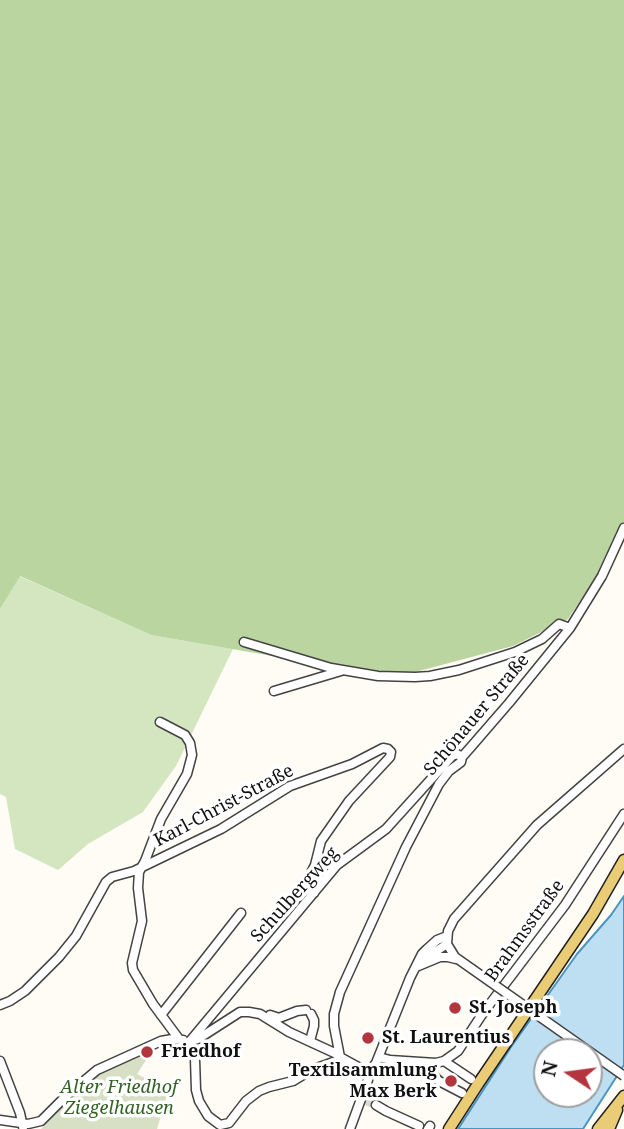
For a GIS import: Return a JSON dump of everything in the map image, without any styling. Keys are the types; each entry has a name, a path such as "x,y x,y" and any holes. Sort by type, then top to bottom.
{"main road":[{"path":"449,1129 593,914 624,860"},
{"path":"598,1129 624,1096"},
{"path":"609,1129 624,1096"}],"street":[{"name":"Schönauer Straße","path":"340,1057 334,1020 335,1006 423,812 449,771 461,762 462,757 570,628 602,576 624,528"},
{"path":"244,642 325,667 378,676 415,677 437,675 472,666 523,649 542,639 559,624 570,628"},
{"path":"274,691 344,670"},
{"path":"160,722 186,736 191,747 191,760 187,774 155,830 139,872 142,921 133,955 133,968 153,1004 179,1039"},
{"name":"Karl-Christ-Straße","path":"0,1005 25,991 65,950 109,880 116,875 141,867 225,827 286,788 387,748 390,757 349,801 321,841 308,879 309,887 314,893"},
{"path":"350,1129 363,1100 370,1070 379,1057 415,968 447,940 451,924 458,914 537,825 624,749"},
{"name":"Schulbergweg","path":"190,1041 344,859 386,829 449,758 455,754 462,757"},
{"name":"Brahmsstraße","path":"444,1061 464,1044 481,1016 584,876 624,814"},
{"path":"161,1015 241,913"},
{"path":"447,940 459,960 624,1076"},
{"path":"415,968 440,957 459,960"},
{"path":"0,1120 23,1126 41,1121 89,1075 102,1067 167,1039 190,1041 200,1038 240,1012 263,1013 279,1018 298,1011 308,1012 314,1020 310,1041"},
{"path":"260,1014 363,1070 370,1070"},
{"path":"190,1041 195,1059 198,1099 217,1127 230,1122 246,1101 259,1091 293,1082 311,1070 340,1057"},
{"path":"379,1057 429,1064 444,1061 471,1079"},
{"path":"0,1061 23,1126"},
{"path":"429,1064 433,1075 439,1081 462,1093"},
{"path":"376,1105 419,1126"}],"green space":[{"path":"0,0 624,0 624,535 568,619 513,646 400,676 151,635 20,576 0,609"},
{"path":"19,576 151,635 233,649 176,766 143,812 88,844 58,870 15,849 6,797 0,794 0,609"},
{"name":"Alter Friedhof Ziegelhausen","path":"154,1048 137,1074 169,1089 157,1129 41,1129 73,1095 99,1075"}],"water":[{"path":"624,896 624,1065 603,1098 603,1038 533,1038 533,1108 596,1108 583,1129 458,1129 511,1047 577,954"}],"tunnel":[{"path":"365,1101 376,1105"}],"place":[{"name":"St. Joseph","path":"455,1008"},
{"name":"St. Laurentius","path":"368,1038"},
{"name":"Friedhof","path":"147,1052"},
{"name":"Textilsammlung Max Berk","path":"451,1081"}]}
